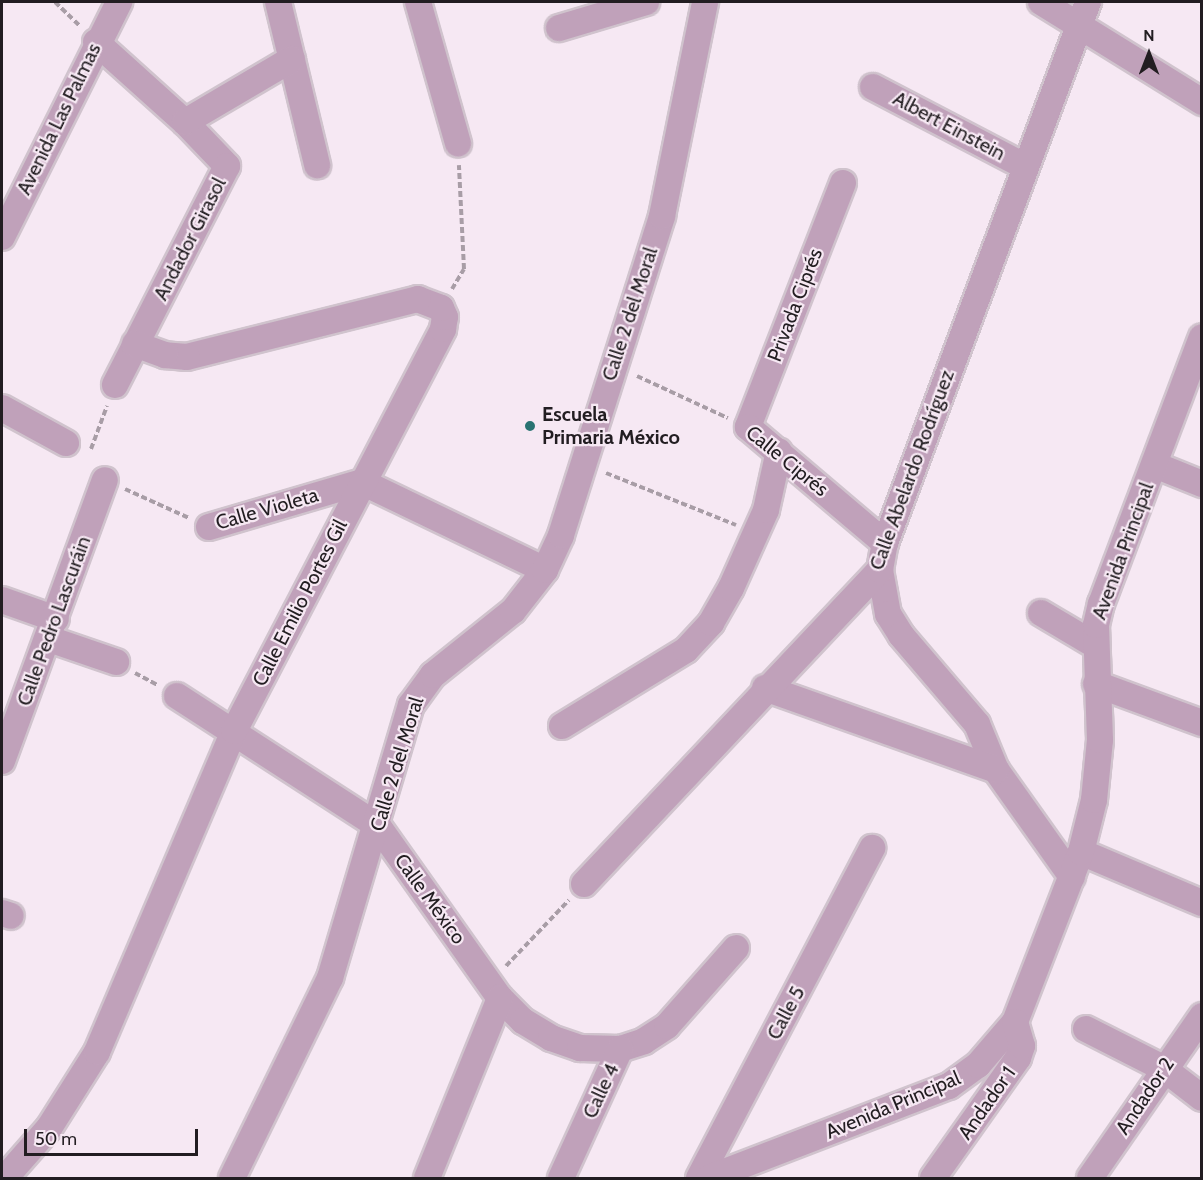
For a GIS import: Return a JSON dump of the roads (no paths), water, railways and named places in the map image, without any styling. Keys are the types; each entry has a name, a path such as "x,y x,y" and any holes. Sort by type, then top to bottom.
{"street":[{"name":"Avenida Las Palmas","path":"4,225 96,42 119,2"},
{"path":"278,2 317,165"},
{"path":"417,2 458,143"},
{"path":"559,28 645,2"},
{"name":"Calle 2 del Moral","path":"232,1179 330,978 378,826 411,705 420,689 513,611 545,570 561,535 662,216 705,2"},
{"path":"1041,2 1084,12 1202,102"},
{"name":"Calle Abelardo Rodríguez","path":"584,884 765,688 880,570 885,543 1024,166 1084,12"},
{"name":"Andador Girasol","path":"96,42 185,122 227,166 135,344"},
{"path":"185,122 292,59"},
{"name":"Albert Einstein","path":"873,87 1024,166"},
{"name":"Privada Ciprés","path":"748,428 843,183"},
{"name":"Calle Emilio Portes Gil","path":"5,1179 49,1128 97,1052 234,731 443,329 441,308 430,301 402,301 187,357 165,355 135,344"},
{"name":"Avenida Principal","path":"709,1179 949,1086 978,1065 1015,1022 1081,852 1098,771 1095,645 1101,604 1202,338"},
{"path":"115,385 135,344"},
{"path":"2,408 66,443"},
{"name":"Calle Ciprés","path":"748,428 779,451 885,543"},
{"path":"562,726 686,650 721,605 755,533 765,510 779,451"},
{"path":"1155,465 1202,484"},
{"name":"Calle Pedro Lascuráin","path":"2,761 7,730 52,629 105,480"},
{"path":"362,482 545,570"},
{"name":"Calle Violeta","path":"209,527 362,482"},
{"path":"880,570 882,595 892,621 977,724 996,770 1072,877"},
{"path":"2,600 116,662"},
{"path":"1041,613 1095,645"},
{"path":"1096,684 1202,723"},
{"path":"765,688 996,770"},
{"name":"Calle México","path":"177,696 378,826 495,991 523,1021 551,1038 580,1048 620,1049"},
{"name":"Calle 5","path":"699,1179 872,848"},
{"path":"1081,852 1202,903"},
{"name":"Calle 4","path":"561,1179 620,1049 644,1041 667,1026 736,948"},
{"path":"427,1179 495,991"},
{"name":"Andador 2","path":"1090,1179 1163,1068 1202,1016"},
{"name":"Andador 1","path":"933,1179 1018,1058 1021,1034 1015,1022"},
{"path":"1086,1029 1163,1068 1202,1098"}],"place":[{"name":"Escuela Primaria México","path":"530,426"}]}
